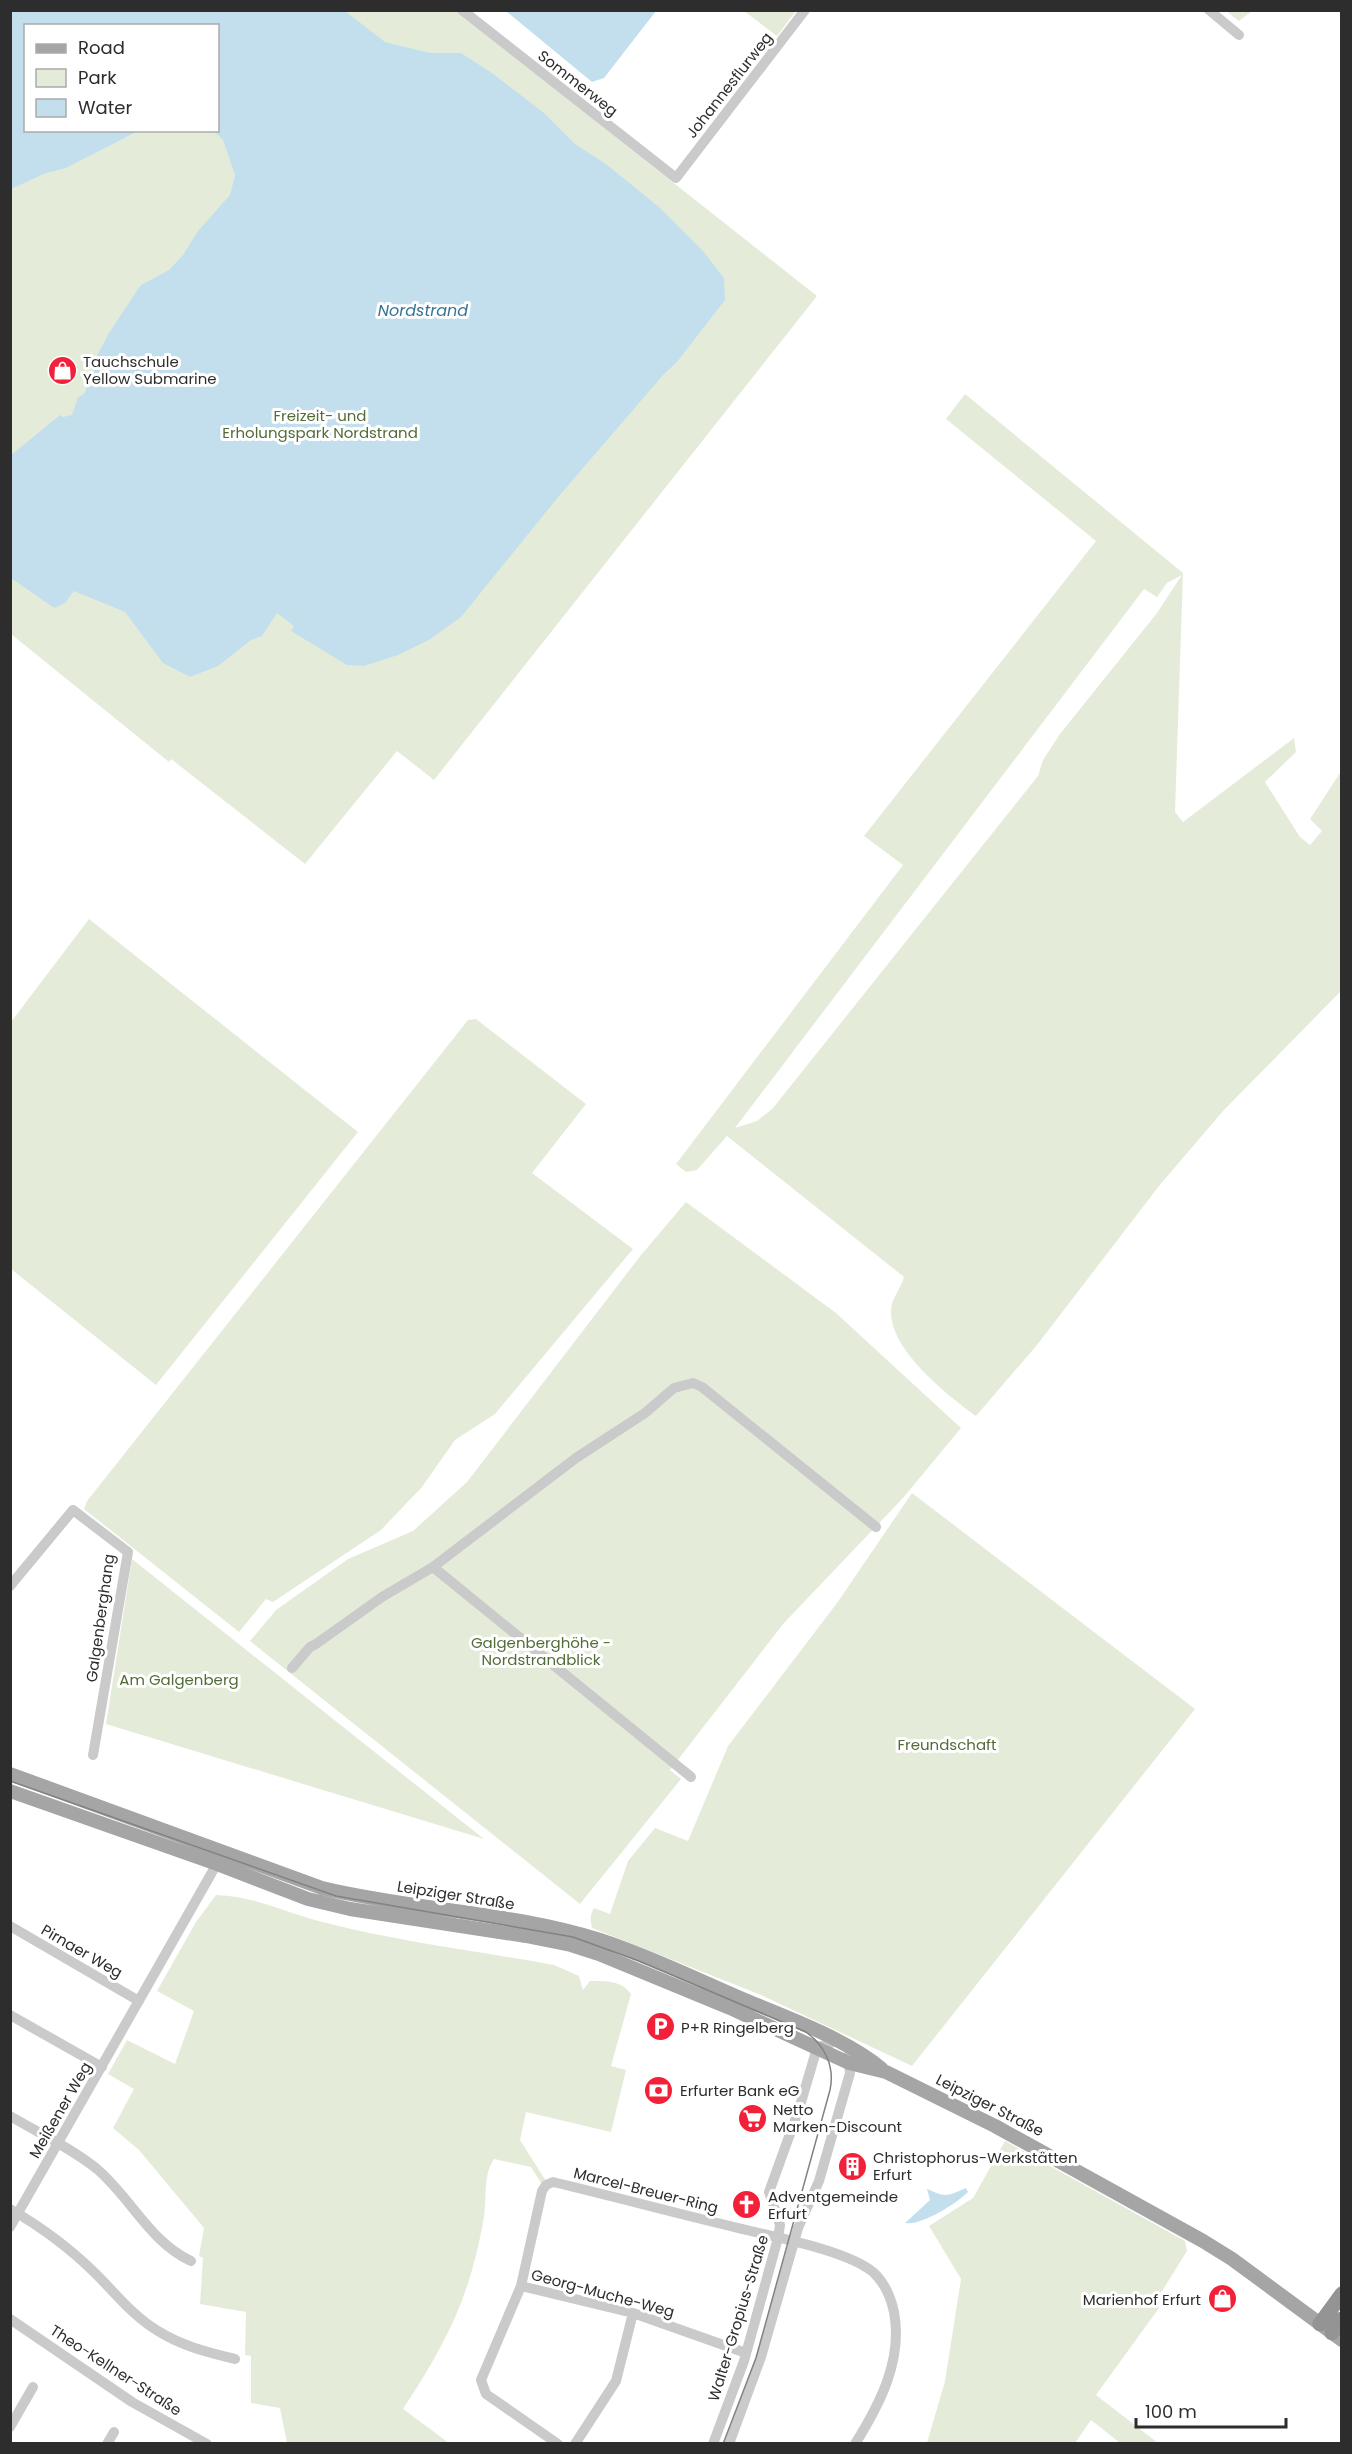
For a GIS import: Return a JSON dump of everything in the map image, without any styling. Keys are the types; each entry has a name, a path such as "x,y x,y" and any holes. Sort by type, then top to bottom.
{"highway":[{"path":"1331,2332 1341,2294"},
{"path":"1331,2332 1341,2319"}],"main road":[{"name":"Leipziger Straße","path":"10,1774 220,1858 308,1899 571,1945 687,1990 849,2063 885,2072 1009,2133 1203,2241 1232,2259 1331,2332"},
{"name":"Leipziger Straße","path":"10,1791 322,1888 541,1926 600,1940 770,2010 867,2056 885,2072"}],"street":[{"name":"Sommerweg","path":"462,10 676,178"},
{"name":"Johannesflurweg","path":"676,178 805,10"},
{"path":"1209,10 1239,35"},
{"path":"292,1668 309,1647 382,1597 433,1567 576,1458 645,1413 674,1389 693,1383 702,1387 876,1527"},
{"name":"Galgenberghang","path":"10,1586 73,1510 128,1552 93,1755"},
{"path":"433,1567 691,1777"},
{"name":"Meißener Weg","path":"10,2227 14,2211 58,2143 118,2038 127,2034 135,2019 137,2004 220,1858"},
{"name":"Pirnaer Weg","path":"10,1926 137,2004"},
{"path":"10,2014 102,2067"},
{"path":"817,2048 840,2043"},
{"name":"Walter-Gropius-Straße","path":"729,2444 761,2357 794,2241 819,2181 850,2073 849,2063 840,2043"},
{"name":"Walter-Gropius-Straße","path":"713,2444 746,2353 778,2238 780,2225 769,2192 799,2109 817,2048"},
{"path":"10,2116 58,2143 96,2169 126,2199 154,2234 173,2253 191,2261"},
{"name":"Marcel-Breuer-Ring","path":"558,2444 486,2394 481,2380 521,2286 542,2190 553,2182 794,2241 855,2261 874,2273 891,2297 897,2329 896,2354 874,2412 855,2444"},
{"path":"14,2211 38,2224 69,2248 125,2306 156,2330 185,2346 235,2359"},
{"name":"Georg-Muche-Weg","path":"521,2286 633,2313 746,2353"},
{"path":"575,2444 616,2381 633,2313"},
{"name":"Theo-Kellner-Straße","path":"10,2319 132,2402 207,2444"},
{"path":"10,2427 33,2387"},
{"path":"107,2444 114,2432"}],"green space":[{"name":"Nordstrand","path":"10,11 456,11 817,296 434,780 397,751 305,864 171,759 169,762 11,634"},
{"path":"744,11 796,11 777,36"},
{"path":"1226,11 1252,11 1239,21"},
{"path":"965,394 1183,573 1175,812 1183,822 1294,738 1296,752 1265,782 1300,837 1310,845 1322,831 1310,819 1342,770 1341,991 1223,1111 1159,1186 1037,1345 976,1416 936,1384 910,1356 900,1341 893,1326 891,1311 904,1277 727,1136 697,1170 686,1172 676,1164 903,865 864,836 1096,541 946,419","holes":["1182,575 1157,613 1060,734 1043,760 1038,776 773,1108 757,1121 735,1128 1144,589 1157,597 1167,583"]},
{"path":"89,919 358,1132 156,1385 11,1269 11,1022"},
{"path":"476,1019 586,1104 532,1173 633,1249 495,1414 455,1440 422,1487 381,1530 273,1602 266,1599 239,1632 84,1509 87,1501 468,1020"},
{"name":"Galgenberghöhe - Nordstrandblick","path":"686,1202 836,1313 961,1428 903,1498 784,1623 670,1770 681,1779 580,1904 250,1641 276,1610 348,1559 413,1531 467,1482 641,1255"},
{"name":"Freundschaft","path":"912,1493 1195,1709 912,2066 761,1995 592,1928 591,1920 594,1908 610,1914 628,1861 655,1828 688,1841 728,1746 837,1603"},
{"name":"Am Galgenberg","path":"132,1559 484,1839 106,1724"},
{"path":"216,1895 244,1898 309,1918 380,1935 554,1965 579,1976 583,1990 590,1981 607,1981 623,1986 631,1994 611,2066 626,2070 611,2132 526,2112 520,2140 546,2181 541,2183 531,2167 494,2159 488,2172 482,2230 466,2289 452,2325 403,2409 449,2443 287,2443 280,2408 251,2403 251,2356 245,2355 246,2312 200,2304 203,2258 199,2256 204,2228 139,2150 113,2128 134,2089 108,2074 127,2040 175,2064 194,2011 157,1991 196,1922"},
{"path":"1005,2141 1185,2241 1187,2251 1156,2301 1159,2308 1096,2395 1158,2443 1120,2443 1091,2420 1075,2443 927,2443 945,2381 961,2279 929,2226 973,2198"}],"water":[{"name":"Nordstrand","path":"11,10 345,11 385,42 430,53 461,53 492,73 544,113 575,144 606,164 659,207 703,251 724,278 725,300 677,362 664,374 559,496 461,617 429,640 398,655 364,666 347,665 291,631 294,626 277,613 262,636 251,640 218,666 190,677 163,663 125,612 74,591 65,603 54,608 11,578 10,456 60,415 63,417 72,415 78,397 84,394 94,371 94,361 109,333 138,289 141,285 169,270 183,255 198,231 230,195 235,175 223,140 215,132 219,132 219,24 24,24 24,132 136,132 66,168 46,173 11,189"},
{"path":"506,11 656,11 604,78 592,82"},
{"path":"966,2188 968,2192 938,2213 920,2221 905,2223 930,2200 927,2189 946,2195"}],"tram line":[{"path":"10,1781 336,1896 573,1937 639,1961 806,2032 813,2038 823,2050 830,2065 830,2090 756,2358 723,2444"}],"place":[{"name":"Tauchschule Yellow Submarine","path":"62,370"},
{"name":"P+R Ringelberg","path":"660,2027"},
{"name":"Erfurter Bank eG","path":"659,2090"},
{"name":"Netto Marken-Discount","path":"752,2118"},
{"name":"Christophorus-Werkstätten Erfurt","path":"852,2166"},
{"name":"Adventgemeinde Erfurt","path":"747,2205"},
{"name":"Marienhof Erfurt","path":"1222,2299"}],"park label":[{"name":"Freizeit- und Erholungspark Nordstrand","path":"320,424"}]}
